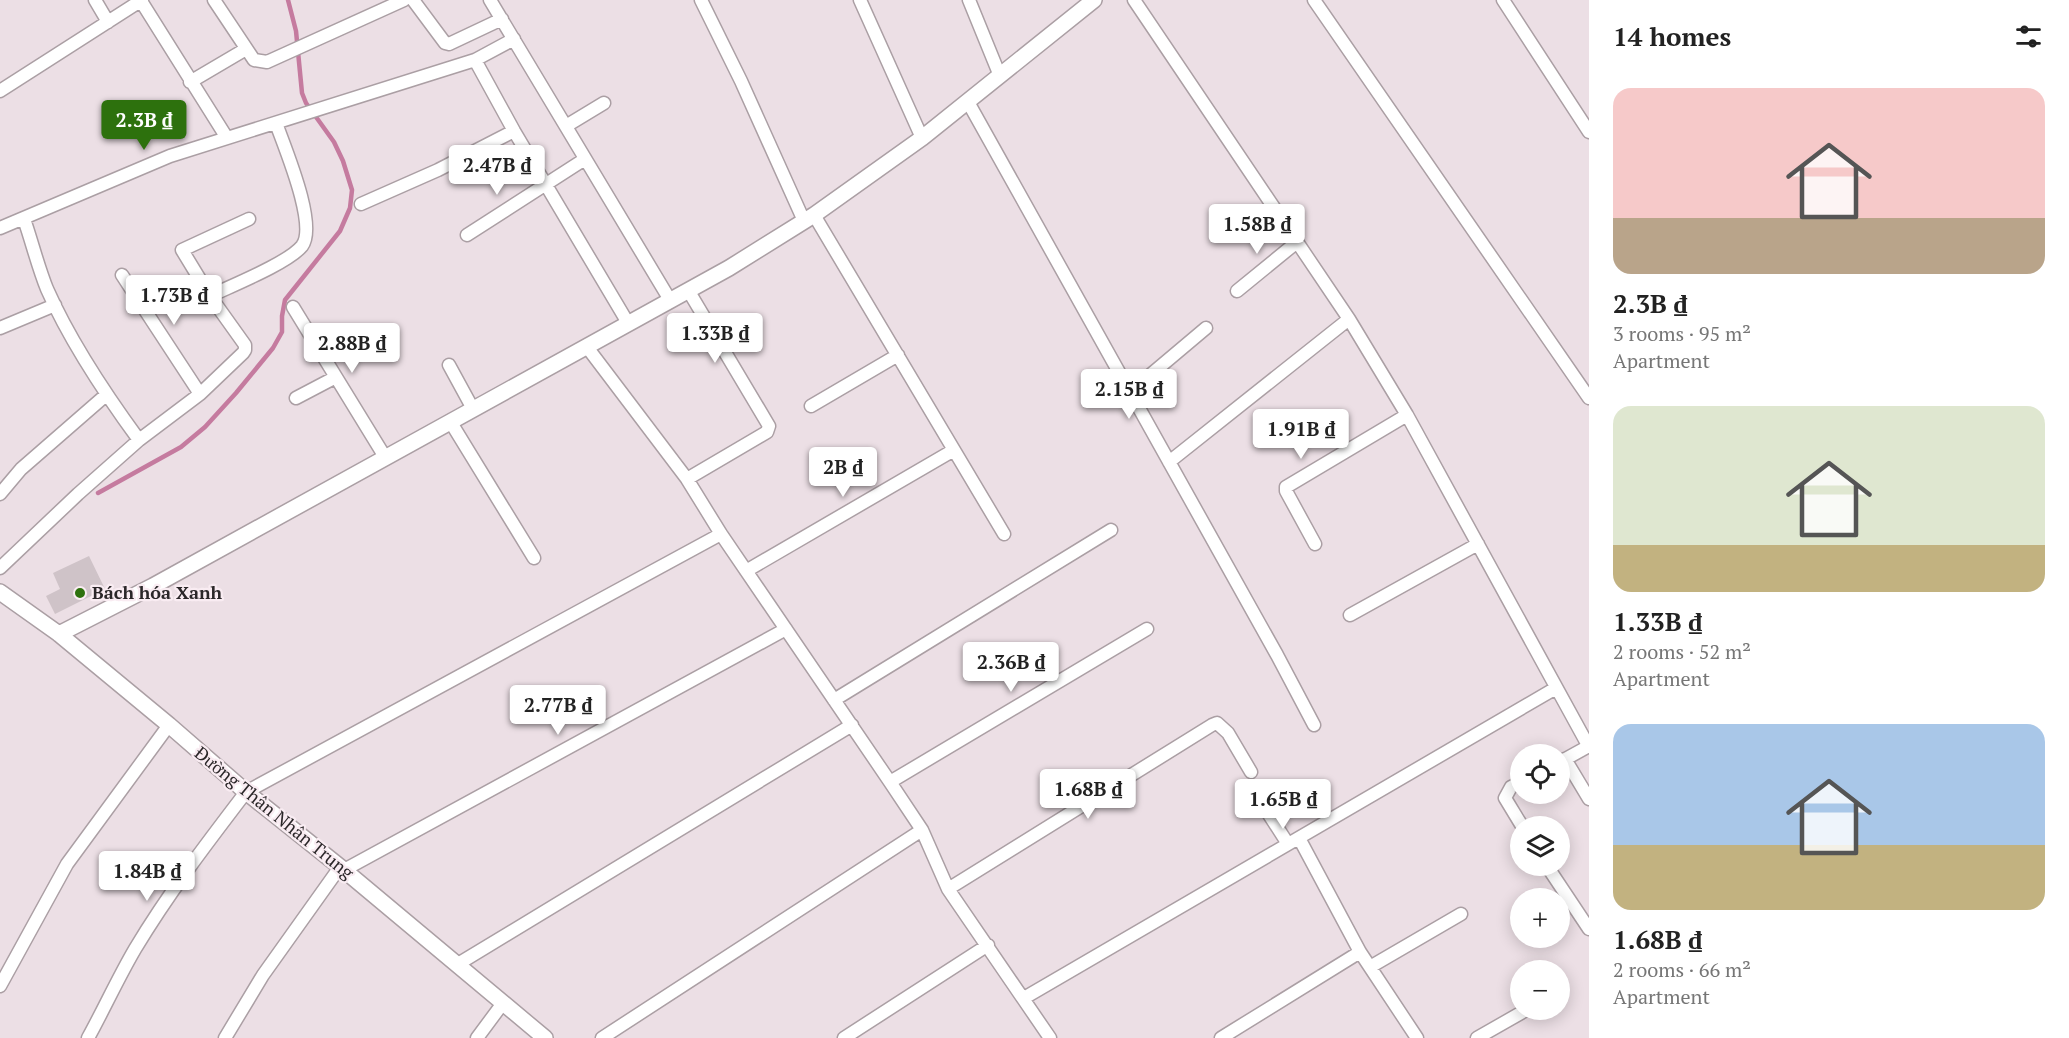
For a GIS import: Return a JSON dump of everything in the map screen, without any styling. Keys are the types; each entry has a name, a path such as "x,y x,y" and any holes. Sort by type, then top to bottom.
{"street":[{"path":"95,0 108,22"},
{"path":"0,91 141,0 227,138"},
{"path":"214,0 254,60 260,62 267,62 404,0"},
{"path":"413,0 445,43 449,44 502,19"},
{"path":"490,0 670,300"},
{"path":"701,0 809,218 898,355 1004,534"},
{"path":"860,0 922,138"},
{"path":"969,0 1000,76"},
{"path":"1134,0 1349,318 1407,415 1589,746 1570,756"},
{"path":"1314,0 1589,398"},
{"path":"1503,0 1589,132"},
{"path":"59,634 153,586 729,268 809,218 922,138 1088,2"},
{"path":"0,228 170,156 475,60 514,39"},
{"path":"190,82 246,49"},
{"path":"475,60 514,131 628,323"},
{"path":"968,102 1314,725"},
{"path":"566,126 604,103"},
{"path":"210,296 291,257 304,244 306,236 301,192 276,123"},
{"path":"361,204 438,170 514,131"},
{"path":"466,235 585,159"},
{"path":"24,219 46,287 55,305 106,395 139,440"},
{"path":"0,568 78,494 139,440 200,393 245,350 245,345 210,296 182,250 249,219"},
{"path":"1237,291 1297,242"},
{"path":"122,275 200,393"},
{"path":"687,479 767,432 769,426 688,290"},
{"path":"0,328 55,305"},
{"path":"293,307 385,457"},
{"path":"1169,462 1349,318"},
{"path":"1130,392 1206,328"},
{"path":"587,347 687,479 721,534 852,725 922,830 948,889 1050,1038"},
{"path":"811,406 898,355"},
{"path":"449,365 473,409"},
{"path":"296,398 336,377"},
{"path":"0,494 21,469 106,395"},
{"path":"1316,544 1286,487 1407,415"},
{"path":"450,421 534,558"},
{"path":"746,571 954,450"},
{"path":"834,700 1111,530"},
{"path":"88,1038 135,950 161,908 246,792 721,534"},
{"path":"1350,615 1478,544"},
{"name":"Đường Thân Nhân Trung","path":"0,591 59,634 170,725 246,792 342,868 545,1038"},
{"path":"225,1038 263,975 342,868 786,629"},
{"path":"890,782 1147,629"},
{"path":"1024,998 1556,688"},
{"path":"948,889 1217,723 1225,728 1251,772"},
{"path":"0,986 67,864 170,725"},
{"path":"458,964 852,725"},
{"path":"1570,770 1589,798"},
{"path":"1252,788 1288,844"},
{"path":"1510,789 1505,798 1516,816"},
{"path":"602,1038 922,830"},
{"path":"1299,838 1360,952 1417,1038"},
{"path":"1554,876 1589,930"},
{"path":"1370,967 1461,914"},
{"path":"844,1038 988,945"},
{"path":"1221,1038 1360,952"},
{"path":"477,1038 504,1003"},
{"path":"1477,1038 1510,1019"}],"building":[{"name":"Bách hóa Xanh","path":"89,556 105,589 55,614 46,596 60,589 53,573"}],"waterway":[{"path":"98,493 181,447 205,427 236,393 273,348 282,332 285,300 340,231 350,208 352,190 343,161 334,142 306,103 302,93 296,31 288,0"}],"place":[{"name":"Bách hóa Xanh","path":"80,593"}]}
